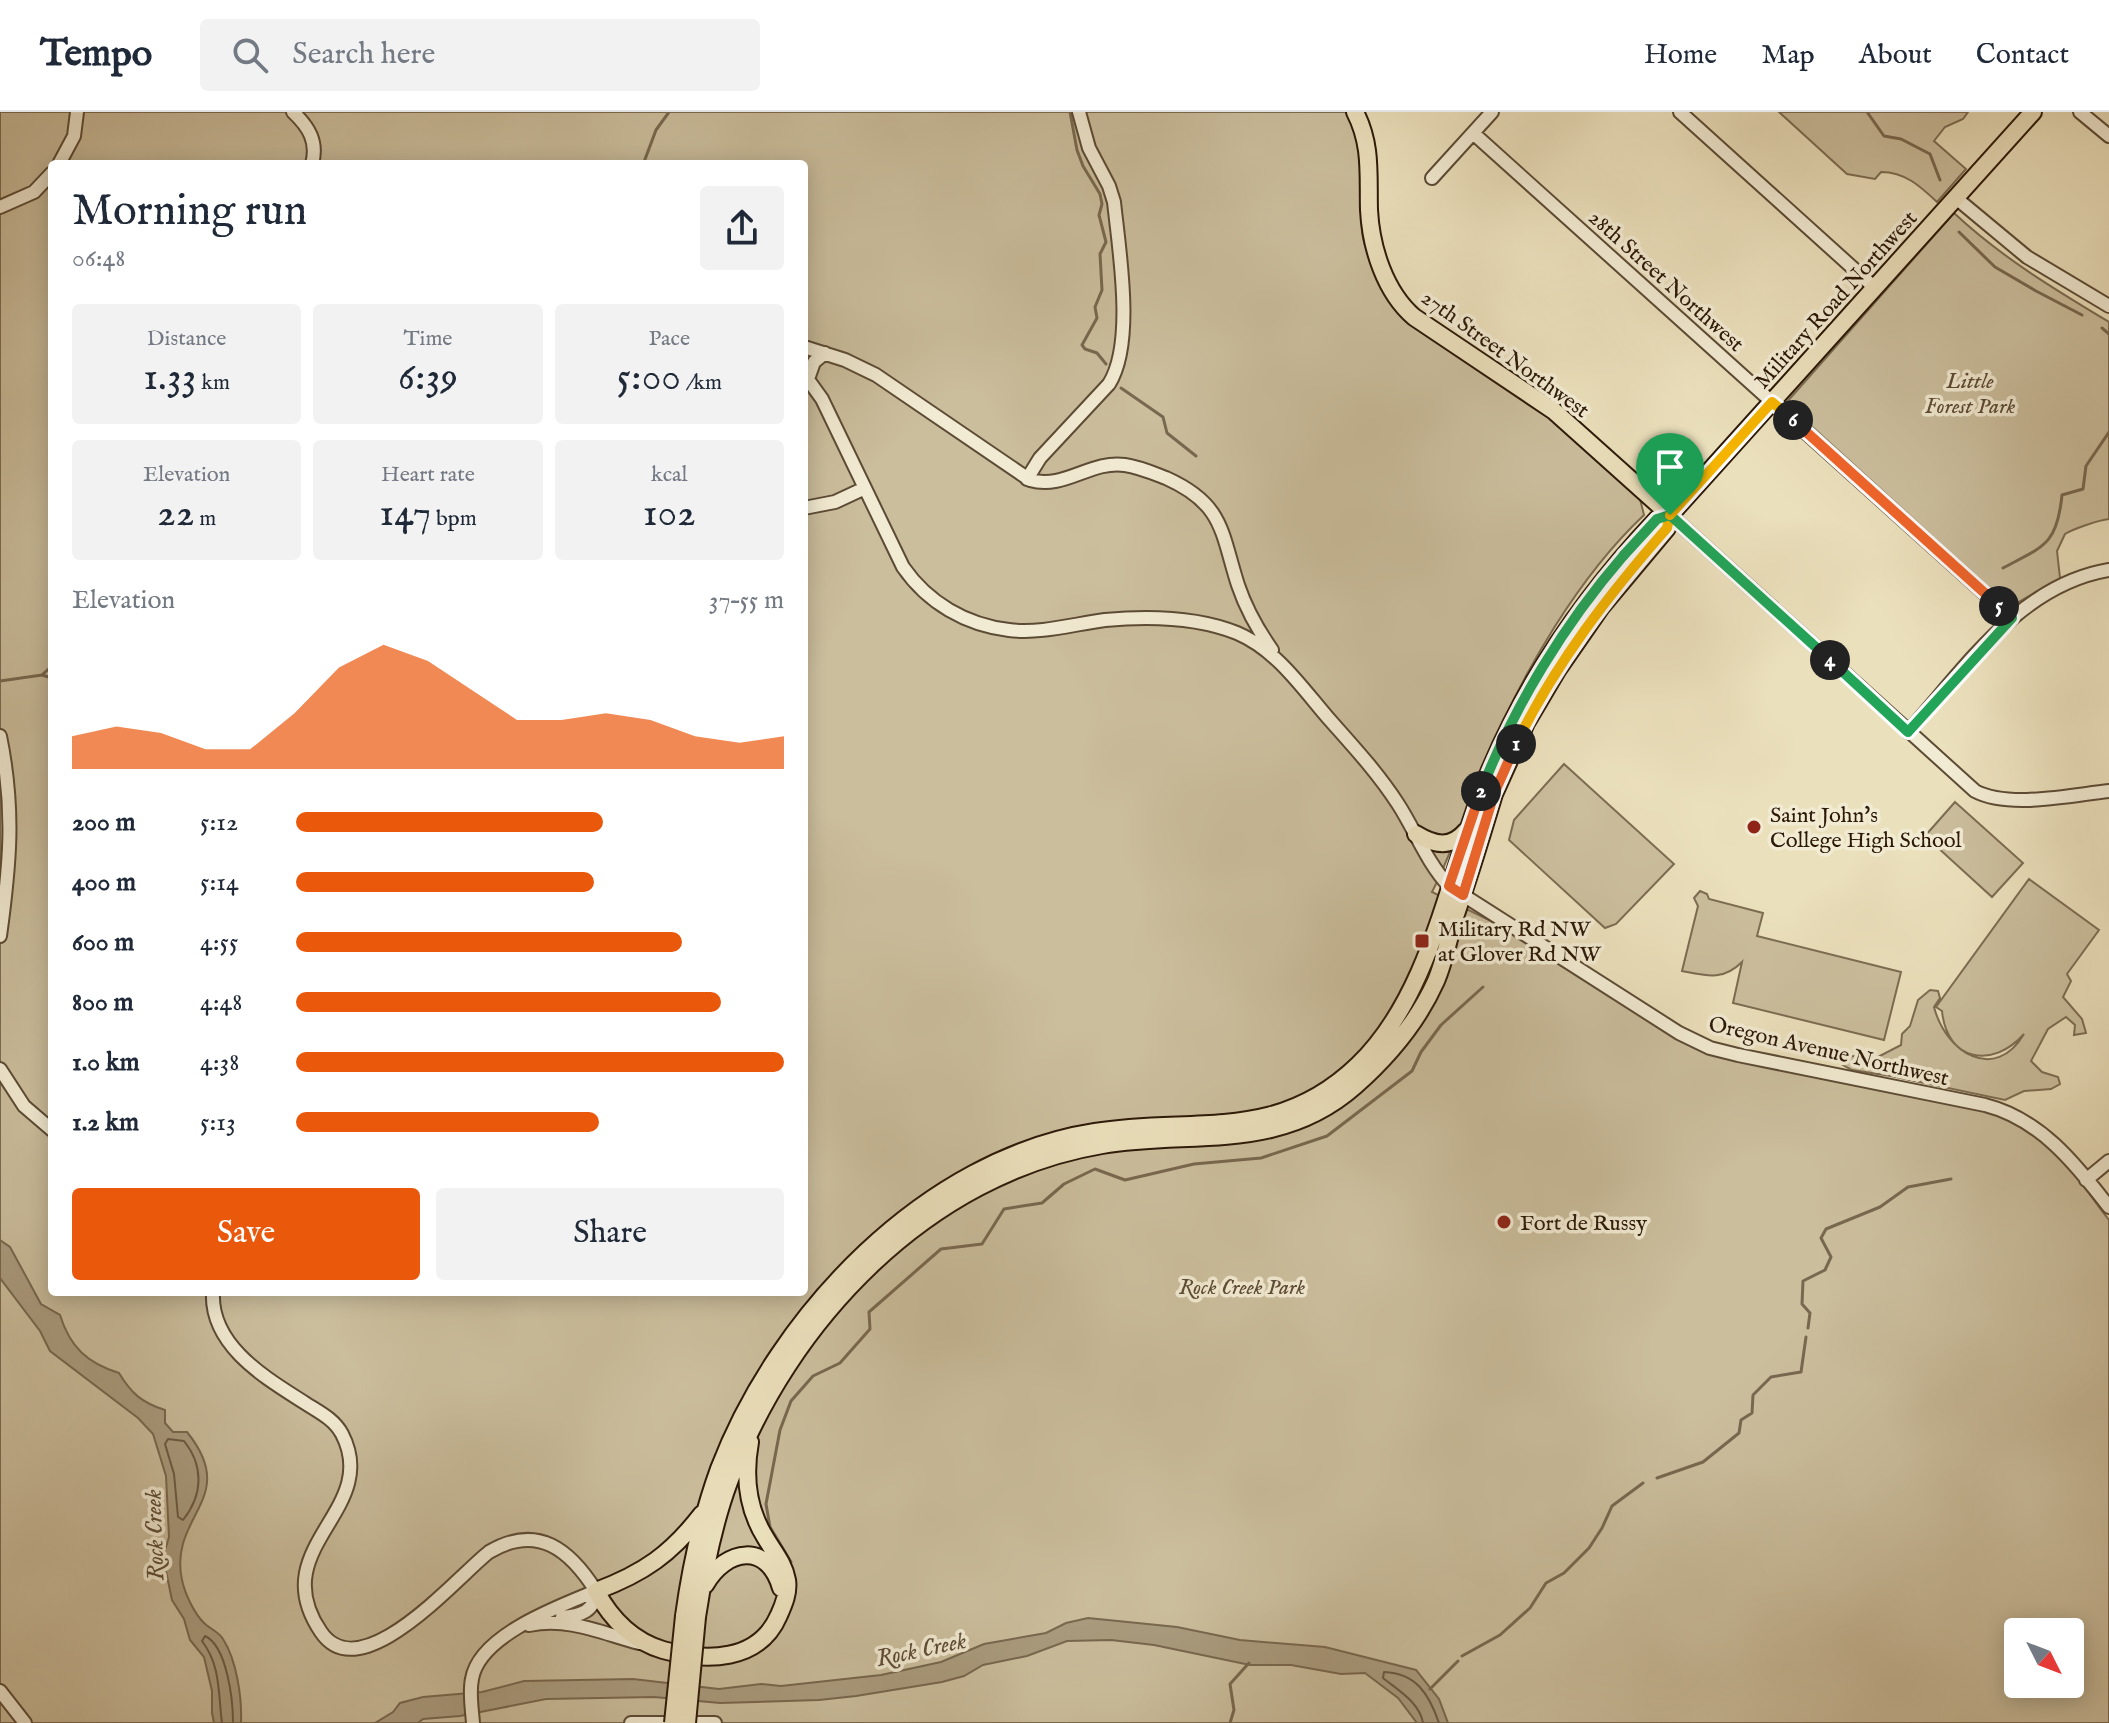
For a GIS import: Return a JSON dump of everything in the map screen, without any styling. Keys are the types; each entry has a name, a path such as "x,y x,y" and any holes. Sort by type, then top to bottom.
{"main road":[{"name":"27th Street Northwest","path":"1355,112 1369,152 1369,213 1376,254 1400,303 1414,317 1554,411 1670,515"},
{"name":"Military Road Northwest","path":"687,1723 694,1554 710,1495 746,1410 789,1338 827,1293 884,1237 955,1184 1025,1151 1091,1132 1246,1123 1288,1110 1324,1092 1359,1064 1395,1021 1420,971 1526,723 1558,669 1601,607 1667,528 1670,515 2033,112"},
{"name":"Military Road Northwest","path":"673,1723 691,1616 701,1593 716,1519 728,1483 754,1425 781,1376 832,1308 895,1244 961,1196 1023,1167 1072,1151 1122,1142 1255,1133 1319,1111 1353,1088 1402,1037 1437,979 1466,831 1501,747 1568,628 1597,587 1657,519 1670,515"},
{"path":"1416,834 1440,845 1458,840 1466,831"},
{"path":"710,1495 702,1514 660,1559 638,1574 596,1591 615,1619 643,1644 671,1652 733,1656 762,1641 773,1629 788,1585 784,1568 757,1523 748,1488 749,1451 754,1425"},
{"path":"701,1593 721,1564 732,1557 749,1556 764,1562 775,1573 783,1606"}],"street":[{"path":"61,160 74,136 77,112"},
{"path":"293,112 306,125 312,138 315,148 313,160"},
{"path":"1027,479 1040,458 1109,384 1122,348 1114,202 1089,148 1079,112"},
{"path":"1432,178 1492,112"},
{"path":"1680,112 1875,288"},
{"path":"2080,112 2109,136"},
{"name":"28th Street Northwest","path":"1473,133 2012,618"},
{"path":"0,207 34,192 48,177"},
{"path":"1956,198 2027,257 2109,306"},
{"path":"808,348 876,375 1027,479 1056,483 1093,467 1117,464 1138,467 1184,487 1204,503 1219,521 1248,609 1280,662"},
{"path":"808,372 825,353"},
{"path":"808,379 822,399 898,558 914,581 945,608 966,619 1010,630 1141,618 1197,623 1254,641 1280,662 1370,765 1439,874 1456,890"},
{"path":"808,507 835,502 865,488"},
{"name":"27th Street Northwest","path":"1670,515 1908,732 1984,796 2008,800 2109,791"},
{"path":"1908,732 2012,618 2059,586 2109,570"},
{"path":"1230,631 1241,622 1248,609"},
{"path":"0,736 8,780 11,831 0,936"},
{"name":"Oregon Avenue Northwest","path":"1456,890 1647,1014 1703,1045 2004,1110 2044,1134 2109,1207"},
{"path":"0,1069 24,1106 48,1127"},
{"path":"2086,1180 2109,1161"},
{"path":"214,1296 217,1321 228,1342 249,1364 323,1413 342,1434 348,1451 348,1491 317,1540 307,1565 306,1590 316,1625 325,1638 340,1647 369,1645 418,1616 489,1552 521,1540 547,1543 563,1550 582,1568 596,1591 595,1603 585,1612 522,1627"},
{"path":"473,1723 471,1685 483,1656 498,1642 547,1612 596,1591"},
{"path":"540,1623 586,1626 643,1644"},
{"path":"0,1691 25,1723"},
{"path":"631,1723 715,1723"}],"green space":[{"name":"Rock Creek Park","path":"0,112 1347,112 1361,155 1363,239 1384,290 1548,415 1640,499 1644,515 1620,539 1575,596 1535,659 1502,724 1432,892 1493,922 1670,1033 1995,1112 2021,1123 2060,1156 2109,1220 2109,1723 0,1723"},
{"path":"1779,112 1968,112 1963,119 1945,127 1934,141 1966,169 1937,202 1918,185 1897,174 1881,172 1875,179 1847,174"},
{"name":"Little Forest Park","path":"1954,213 2009,258 2109,322 2109,519 2065,534 2057,551 2060,578 2010,607 1786,403"},
{"path":"1564,764 1674,864 1616,924 1605,928 1509,840 1514,820"},
{"path":"1955,802 2023,863 1992,897 1925,836"},
{"path":"2029,879 2099,930 2067,974 2071,981 2063,997 2082,1019 2086,1033 2074,1035 2075,1025 2066,1017 2048,1029 2031,1061 2042,1072 2058,1077 2060,1084 2051,1089 2024,1091 2005,1100 1852,1070 1843,1065 1847,1056 1878,1057 1901,1045 1902,1034 1910,1026 1918,1000 1930,990 1938,991 1940,998 1934,1007 1940,1023 1949,1038 1962,1050 1946,1028 1942,1011 1936,1007","holes":["2024,1034 2012,1049 1999,1057 1986,1059 1963,1050 1986,1056 2012,1045"]},
{"path":"1700,891 1707,894 1709,899 1763,913 1757,936 1901,972 1884,1040 1733,1003 1742,962 1721,975 1682,971 1698,906 1694,898"}],"water":[{"path":"0,1240 10,1247 41,1304 60,1315 69,1336 81,1352 119,1373 133,1392 165,1410 165,1423 173,1432 187,1432 202,1455 207,1474 205,1491 184,1539 180,1558 182,1580 197,1614 228,1648 238,1680 241,1723 214,1723 212,1691 204,1657 190,1640 184,1619 172,1600 163,1557 169,1537 166,1476 153,1434 138,1418 50,1351 40,1331 0,1278"},
{"path":"1088,1618 1177,1627 1240,1640 1325,1647 1416,1670 1439,1699 1448,1723 1417,1723 1398,1698 1365,1673 1341,1674 1291,1665 1250,1665 1154,1645 1111,1640 1067,1641 1027,1656 983,1665 964,1676 942,1682 856,1696 720,1703 654,1697 546,1699 460,1716 423,1719 418,1723 375,1723 393,1712 400,1703 423,1697 482,1692 524,1681 633,1679 719,1689 881,1675 941,1662 984,1644 1046,1633 1066,1623"}],"waterway":[{"path":"645,160 656,130 669,112"},
{"path":"1070,112 1077,150 1100,194 1102,204 1099,215 1106,242 1100,254 1102,290 1095,307 1097,318 1082,345 1097,353 1106,364"},
{"path":"1867,112 1884,136 1901,139 1930,154 1940,180"},
{"path":"1959,232 1995,267 2082,315"},
{"path":"2102,328 2109,334"},
{"path":"1121,388 1163,417 1167,433 1196,456"},
{"path":"2003,568 2046,542 2056,524 2062,495 2083,489 2086,466 2109,432"},
{"path":"43,674 48,670"},
{"path":"0,681 48,677"},
{"path":"791,1562 770,1527 766,1504 780,1430 791,1401 813,1376 840,1363 870,1329 869,1312 941,1249 982,1244 1004,1209 1042,1203 1064,1184 1095,1169 1125,1180 1194,1164 1261,1158 1327,1136 1412,1071 1421,1052 1441,1025 1483,987"},
{"path":"1808,1328 1810,1313 1802,1304 1803,1281 1825,1270 1831,1257 1821,1238 1826,1229 1880,1207 1908,1187 1951,1179"},
{"path":"1657,1478 1703,1462 1739,1433 1741,1420 1752,1413 1753,1395 1771,1377 1801,1372 1806,1337"},
{"path":"1462,1656 1500,1635 1530,1608 1546,1583 1564,1573 1589,1548 1612,1506 1643,1483"},
{"path":"1430,1689 1458,1661"},
{"path":"1230,1723 1234,1710 1230,1684 1249,1663"}],"place":[{"name":"Saint John's College High School","path":"1754,827"},
{"name":"Military Rd NW at Glover Rd NW","path":"1422,941"},
{"name":"Fort de Russy","path":"1504,1222"}],"route":[{"path":"1670,515 1667,528 1601,607 1558,669 1526,723 1494,794 1463,895 1449,886 1491,766 1568,628 1597,587 1657,519 1670,515 1908,732 2012,618 1772,402 1670,515"}],"water label":[{"name":"Rock Creek","path":"154,1535"},
{"name":"Rock Creek","path":"921,1649"}]}
